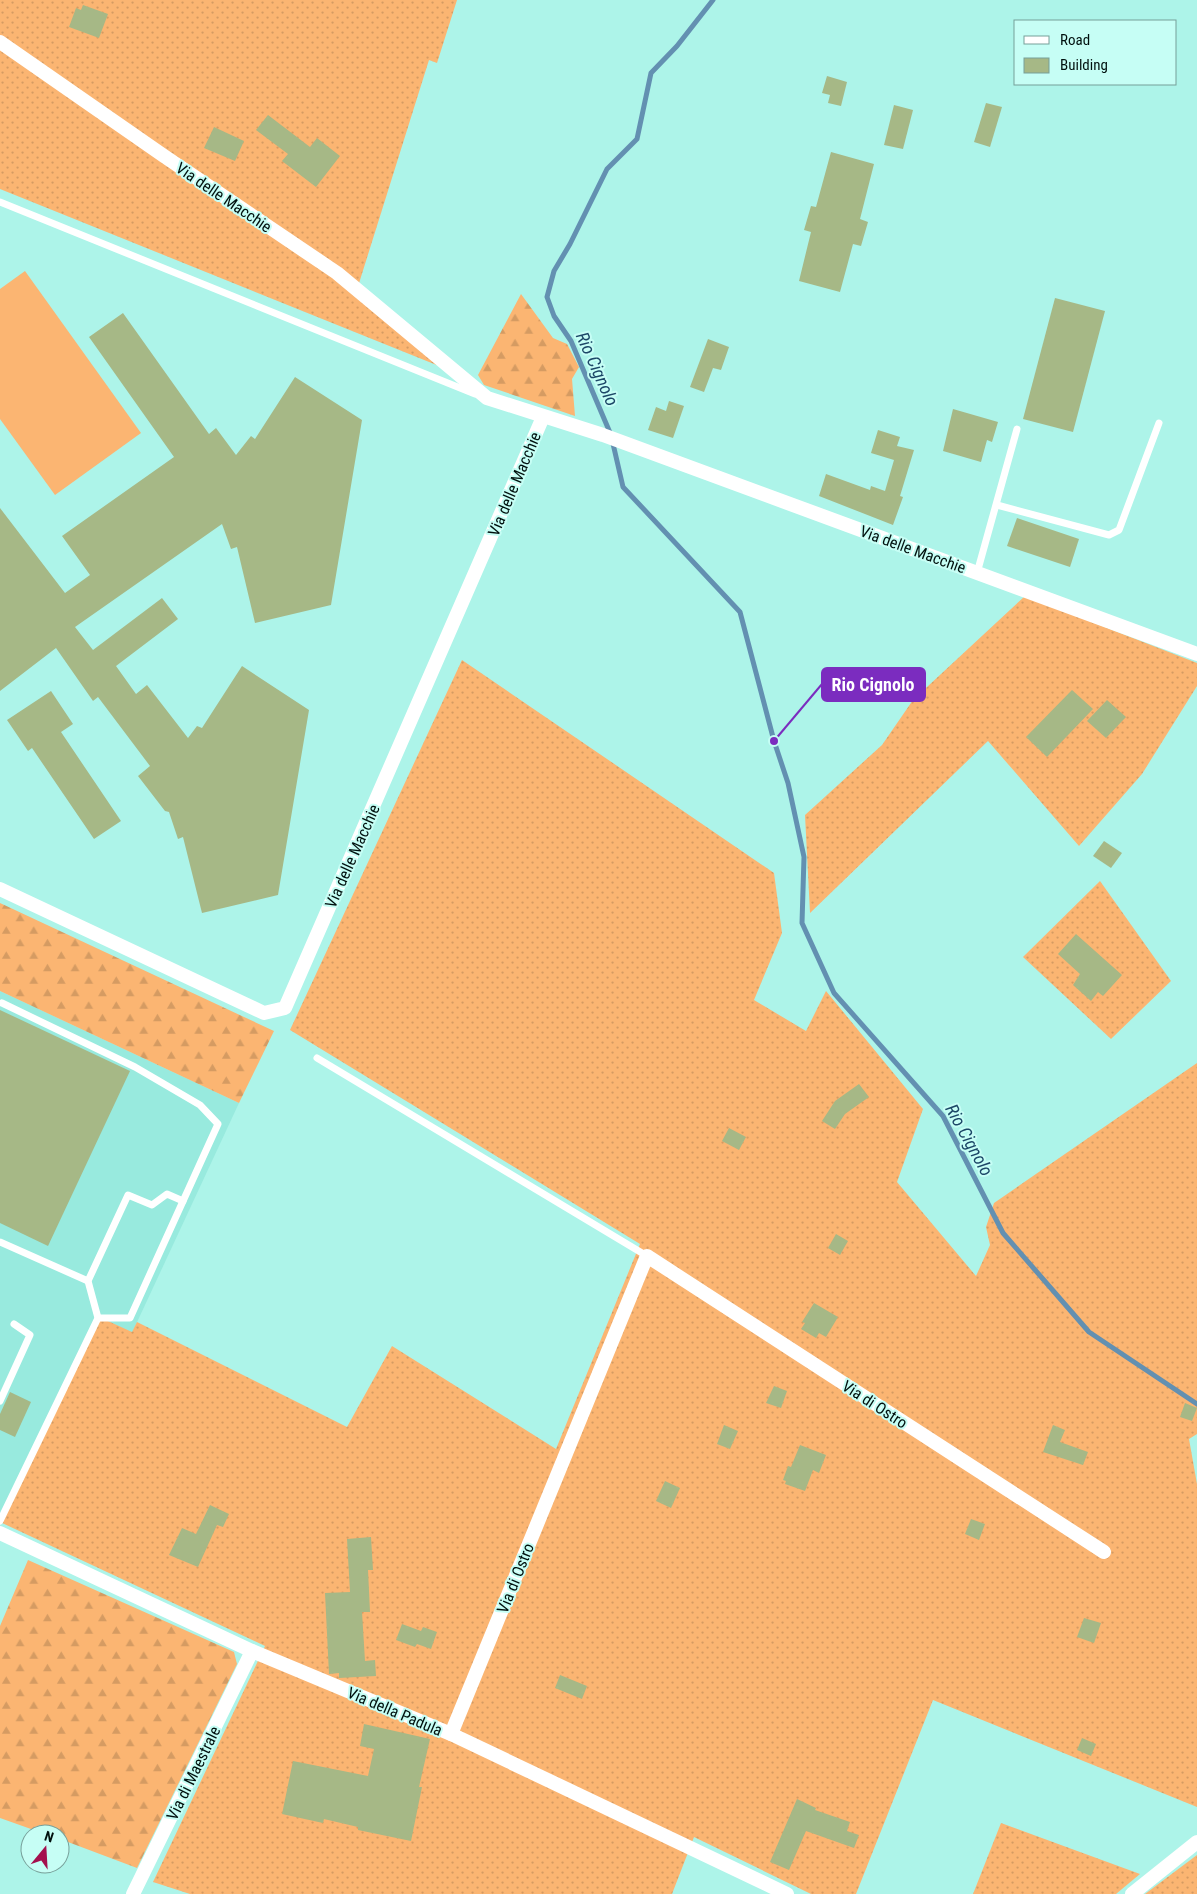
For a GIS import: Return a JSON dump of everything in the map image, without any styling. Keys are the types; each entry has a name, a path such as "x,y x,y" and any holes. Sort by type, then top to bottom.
{"street":[{"name":"Via delle Macchie","path":"0,42 337,273 487,398 626,443 1197,654"},
{"name":"Via delle Macchie","path":"0,889 264,1013 285,1008 543,417"},
{"name":"Via di Ostro","path":"451,1734 648,1253 1104,1552"},
{"name":"Via della Padula","path":"0,1533 252,1651 451,1734 787,1894"},
{"name":"Via di Maestrale","path":"133,1894 252,1651"},
{"path":"1132,1894 1197,1842"}],"lane":[{"name":"Via delle Macchie","path":"0,202 487,398"},
{"path":"997,505 1109,535 1119,530 1158,423"},
{"path":"977,573 1017,429"},
{"path":"2,1003 135,1067 200,1105 218,1124 130,1318 98,1318"},
{"path":"317,1058 648,1253"},
{"path":"0,1521 98,1318 88,1281 128,1195 152,1205 167,1194 183,1201"},
{"path":"0,1242 88,1281"},
{"path":"0,1401 30,1335 14,1324"}],"shaded area":[{"path":"0,991 239,1103 132,1333 97,1316 0,1521"}],"green space":[{"path":"0,0 457,0 437,63 429,60 355,296 444,368 0,189"},
{"path":"25,271 141,433 55,495 0,419 0,289"},
{"path":"521,294 553,338 567,344 579,367 572,379 575,416 484,385 478,375"},
{"path":"1025,596 1197,663 1197,686 1142,774 1079,846 988,741 810,913 805,815 882,745 913,700"},
{"path":"462,660 774,873 782,933 754,1000 806,1031 826,991 923,1109 897,1182 976,1276 990,1245 986,1227 994,1203 1197,1063 1197,1434 1189,1439 1197,1484 1197,1807 933,1700 856,1894 811,1894 694,1837 672,1894 190,1894 153,1882 265,1646 0,1522 97,1316 132,1332 137,1322 347,1427 392,1346 556,1449 640,1244 290,1030"},
{"path":"1100,881 1171,981 1111,1039 1023,957"},
{"path":"0,903 274,1031 239,1103 0,991"},
{"path":"28,1560 234,1652 237,1664 137,1868 70,1843 70,1824 20,1825 0,1818 0,1626"},
{"path":"1001,1823 1140,1874 1116,1894 973,1894"},
{"path":"1197,1855 1197,1894 1145,1894"}],"building":[{"path":"83,5 108,14 99,38 69,27 76,8 81,10"},
{"path":"827,76 847,82 841,106 828,103 830,95 822,93"},
{"path":"986,103 1002,107 990,147 974,142"},
{"path":"894,105 913,110 903,149 884,145"},
{"path":"268,115 310,147 317,138 340,156 316,187 282,161 288,154 256,130"},
{"path":"214,127 244,141 235,161 204,148"},
{"path":"831,152 874,164 860,219 868,222 861,246 853,244 840,292 799,281 811,232 804,230 811,206 816,207"},
{"path":"1055,298 1105,311 1073,432 1023,419"},
{"path":"123,313 209,434 216,428 236,455 251,436 255,439 295,377 362,420 331,605 255,623 237,547 231,549 222,524 75,627 93,650 162,598 178,619 116,666 136,694 147,685 188,738 197,726 202,728 242,666 309,710 278,895 202,913 183,837 178,839 169,812 165,811 138,776 150,766 98,697 93,701 56,648 0,691 0,508 65,593 90,575 62,536 174,457 89,337"},
{"path":"708,339 729,347 721,370 713,368 704,392 690,387"},
{"path":"669,401 684,406 673,438 648,430 656,407 666,411"},
{"path":"953,409 998,422 992,442 987,440 981,462 943,451"},
{"path":"878,430 900,437 897,446 914,450 900,496 903,497 893,525 819,496 826,474 870,490 871,486 885,491 894,460 871,453"},
{"path":"1017,518 1079,539 1070,567 1007,546"},
{"path":"1072,690 1093,709 1047,757 1026,737"},
{"path":"51,691 73,724 61,732 121,821 94,839 32,748 28,751 7,720"},
{"path":"1107,700 1126,717 1106,738 1087,721"},
{"path":"1104,841 1122,853 1111,868 1093,856"},
{"path":"1076,934 1122,975 1103,996 1098,992 1091,1001 1073,985 1080,974 1058,954"},
{"path":"0,1010 130,1071 48,1246 0,1223"},
{"path":"859,1084 869,1097 845,1114 835,1129 822,1121 835,1101"},
{"path":"729,1128 746,1137 739,1150 722,1141"},
{"path":"836,1234 848,1241 840,1255 828,1248"},
{"path":"814,1303 838,1317 826,1337 819,1333 816,1338 801,1329 805,1323 802,1322"},
{"path":"774,1386 787,1391 781,1408 766,1403"},
{"path":"10,1392 31,1402 15,1437 0,1430 0,1414"},
{"path":"1185,1403 1197,1408 1192,1421 1180,1417"},
{"path":"724,1425 738,1431 730,1449 717,1444"},
{"path":"1053,1425 1065,1430 1060,1442 1088,1452 1083,1465 1043,1452"},
{"path":"800,1445 826,1455 819,1473 813,1470 805,1491 785,1484 786,1481 783,1480 788,1466 791,1467"},
{"path":"665,1481 680,1488 671,1508 656,1501"},
{"path":"210,1505 229,1514 223,1527 217,1525 198,1567 169,1555 182,1528 196,1534"},
{"path":"971,1519 985,1524 979,1540 965,1534"},
{"path":"371,1537 373,1570 368,1570 370,1612 362,1612 365,1661 375,1660 376,1676 339,1678 339,1673 329,1674 325,1593 350,1592 347,1539"},
{"path":"1084,1618 1101,1623 1094,1643 1077,1637"},
{"path":"402,1624 421,1631 423,1627 437,1632 431,1649 417,1644 415,1647 396,1640"},
{"path":"560,1675 587,1686 582,1699 555,1688"},
{"path":"364,1724 430,1739 419,1787 422,1787 411,1841 358,1830 358,1827 324,1819 323,1823 282,1814 293,1761 368,1776 374,1749 360,1746"},
{"path":"1082,1738 1096,1744 1091,1756 1077,1750"},
{"path":"797,1799 816,1808 815,1810 850,1822 847,1831 859,1835 854,1848 806,1831 789,1870 770,1862"}],"waterway":[{"name":"Rio Cignolo","path":"713,0 677,46 651,73 637,139 607,169 570,244 554,271 547,297 554,316 571,341 611,435 623,487 740,612 774,741 788,783 804,857 802,923 834,993 943,1116 1003,1233 1089,1332 1197,1404"}],"place":[{"name":"Rio Cignolo","path":"774,741"}]}
